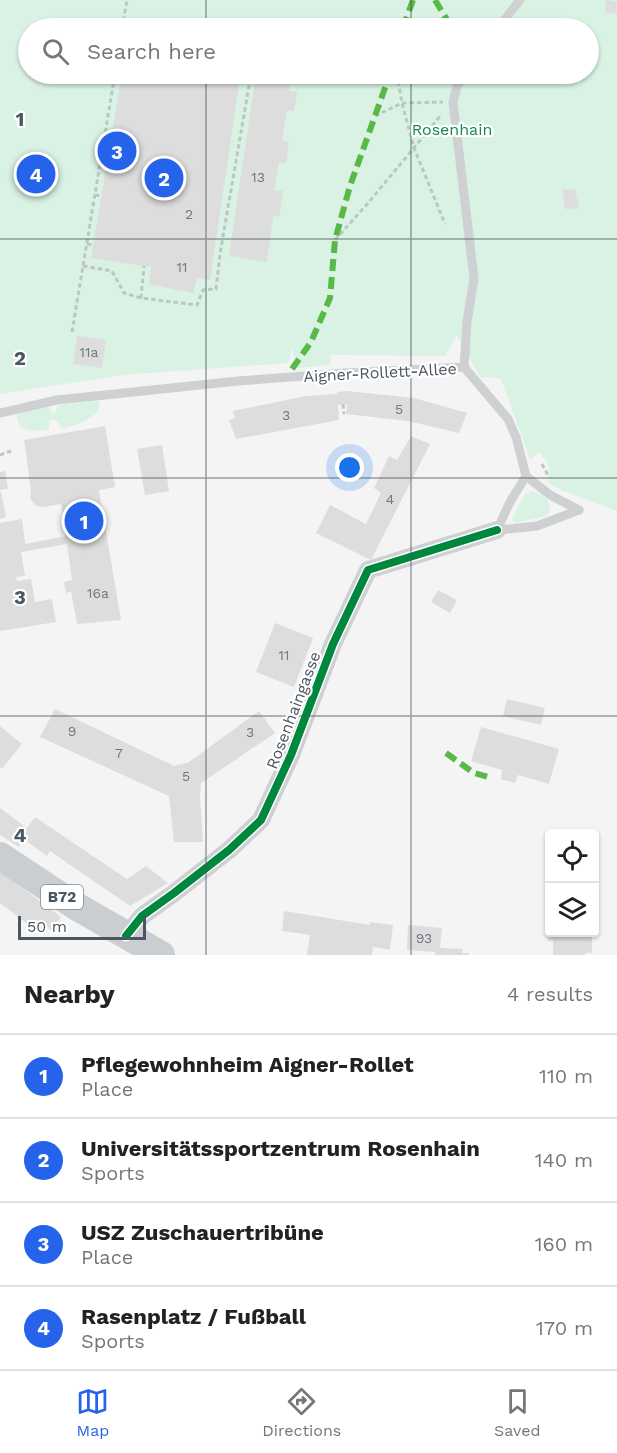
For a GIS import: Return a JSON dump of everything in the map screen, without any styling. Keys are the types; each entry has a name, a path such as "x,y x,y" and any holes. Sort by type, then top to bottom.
{"main road":[{"name":"B72","path":"0,856 74,905 161,955"}],"street":[{"name":"Rosenhaingasse","path":"126,936 142,916 229,850 261,820 291,755 333,644 368,570 497,530"}],"lane":[{"path":"506,18 520,0"},
{"name":"Aigner-Rollett-Allee","path":"0,413 57,400 238,381 344,373 464,368 467,322 474,278 453,102 459,84"},
{"path":"464,368 508,419 516,437 526,477 510,502 497,530"},
{"name":"Rosenhaingasse","path":"497,530 537,526 579,510 550,495 526,477"}],"path":[{"path":"124,18 127,0"},
{"path":"72,332 113,84"},
{"path":"83,266 112,271 124,293 141,298 196,305 203,290 216,289 249,84"},
{"path":"399,84 414,148 444,224"},
{"path":"375,116 402,103 453,102"},
{"path":"335,240 453,102"},
{"path":"104,143 110,144"},
{"path":"95,195 102,196"},
{"path":"87,244 93,245"},
{"path":"141,298 144,266"},
{"path":"0,455 10,451"},
{"path":"542,464 547,473 545,476"}],"green space":[{"name":"Rosenhain","path":"0,0 617,0 617,511 561,490 547,482 549,469 547,463 539,452 530,459 501,379 480,377 457,335 445,356 331,355 330,365 296,368 292,348 288,363 123,375 0,394"},
{"path":"97,400 100,403 97,413 81,423 62,429 55,420 49,421 49,429 38,431 23,428 18,421 19,412 50,407 52,414 60,405"},
{"path":"531,491 548,501 549,513 544,517 514,523 512,519 525,494"}],"building":[{"path":"606,0 617,2 617,14 605,12"},
{"path":"120,84 239,84 210,280 197,278 193,293 149,284 151,267 91,258"},
{"path":"255,84 290,84 289,91 297,92 294,111 287,110 282,140 289,142 286,164 279,162 274,190 283,191 279,217 273,216 267,262 229,256"},
{"path":"575,189 579,208 565,209 562,190"},
{"path":"77,336 106,340 102,368 73,364"},
{"path":"347,391 414,398 467,413 459,433 408,421 346,414 347,404 338,405 339,420 236,439 229,420 235,418 233,411 306,396"},
{"path":"105,426 115,487 99,490 121,620 77,624 71,591 66,593 64,582 72,580 67,544 21,552 25,576 16,577 17,581 31,579 35,602 52,599 56,622 0,631 0,523 22,519 25,544 66,536 61,504 36,506 30,498 31,490 24,440"},
{"path":"411,436 430,444 371,560 316,533 330,505 366,524 381,493 374,488 389,456 397,460"},
{"path":"162,445 169,491 145,495 137,449"},
{"path":"5,471 8,489 0,490 0,472"},
{"path":"0,492 6,517 0,519"},
{"path":"438,590 457,600 450,613 431,602"},
{"path":"275,623 313,638 294,687 256,672"},
{"path":"507,699 545,708 541,725 503,716"},
{"path":"55,709 174,766 189,762 259,711 275,733 201,783 203,842 174,842 169,796 40,737"},
{"path":"0,726 22,744 2,769 0,767"},
{"path":"481,727 559,749 549,784 518,775 515,783 501,779 502,770 471,761"},
{"path":"0,808 27,828 35,817 127,879 146,866 168,883 130,906 50,851 47,856 22,838 19,847 0,835"},
{"path":"1,872 61,917 51,930 45,926 39,933 0,903"},
{"path":"284,911 370,925 370,922 393,925 390,950 373,947 372,955 307,955 310,935 282,931"},
{"path":"408,925 442,928 440,948 463,949 462,953 469,953 469,955 435,955 435,952 407,950"},
{"path":"548,937 592,937 592,953 553,955 553,940 548,941"}],"marked path":[{"path":"407,18 413,0"},
{"path":"435,0 446,18"},
{"path":"292,369 311,342 330,298 335,240 350,186 386,84"},
{"path":"446,753 474,773 492,778"}],"cycle path":[{"path":"126,936 142,916 229,850 261,820 291,755 333,644 368,570 497,530"}],"place":[{"name":"USZ Zuschauertribüne","path":"117,151"},
{"name":"Rasenplatz / Fußball","path":"36,174"},
{"name":"Universitätssportzentrum Rosenhain","path":"164,178"},
{"name":"Pflegewohnheim Aigner-Rollet","path":"84,521"}]}
